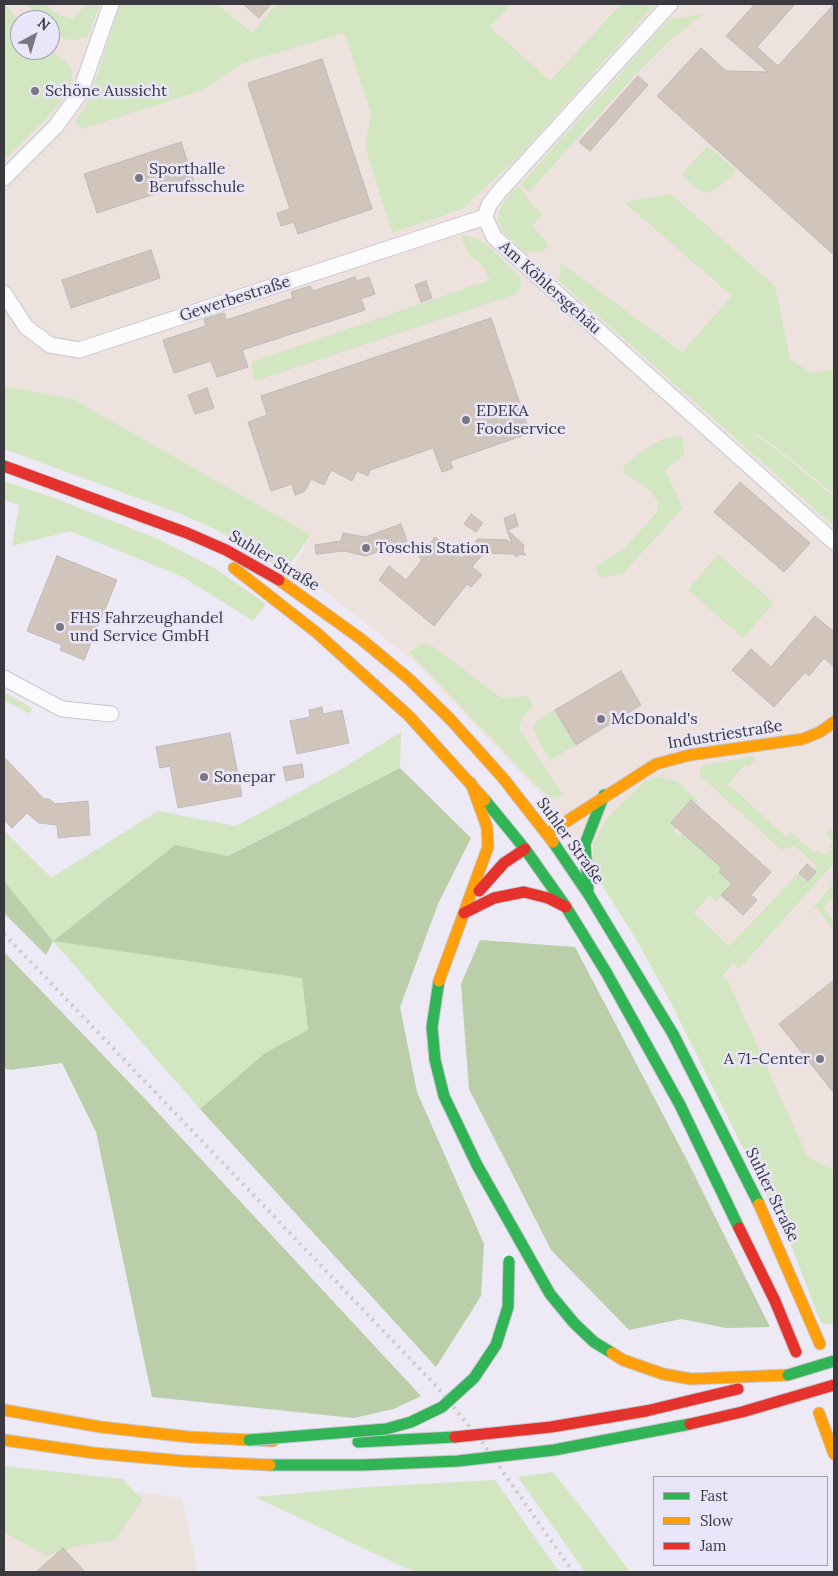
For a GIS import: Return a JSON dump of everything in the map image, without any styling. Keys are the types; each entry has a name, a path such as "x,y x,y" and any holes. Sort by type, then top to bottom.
{"main road":[{"name":"Suhler Straße","path":"4,466 126,509 226,550 271,574 337,619 390,662 450,719 503,778 536,842 566,907 644,1038 700,1142 775,1301 796,1352"},
{"name":"Suhler Straße","path":"126,509 212,553 273,596 409,716 471,783 536,842 589,894 638,974 751,1185 820,1344"},
{"name":"Industriestraße","path":"464,913 492,875 604,795 656,764 675,758 803,739 820,732 834,722"},
{"path":"471,783 487,827 488,847 464,913 450,944 439,978 433,1009 432,1042 444,1096 476,1165 502,1233"},
{"path":"589,894 585,844 604,795"},
{"path":"464,913 494,898 514,893 534,894 566,907"},
{"path":"476,1165 550,1294 568,1317 594,1342 624,1360 663,1374 691,1379 788,1375"},
{"path":"249,1440 386,1429 411,1422 442,1406 474,1378 496,1346 508,1307 511,1276 506,1248"},
{"path":"4,1410 100,1427 249,1440 363,1442 455,1437 551,1427 646,1411 788,1375 834,1361"},
{"path":"4,1440 94,1453 183,1461 275,1465 363,1465 458,1461 554,1450 656,1432 742,1412 834,1385"},
{"path":"819,1413 834,1454"}],"street":[{"path":"4,178 56,126 80,93 111,4"},
{"path":"485,217 489,205 498,193 670,4"},
{"name":"Gewerbestraße","path":"4,294 26,327 44,341 50,345 79,350 485,217"},
{"name":"Am Köhlersgehäu","path":"485,217 494,237 834,542"},
{"path":"4,678 62,709 111,714"}],"shaded area":[{"path":"5,4 834,4 834,1294 683,989 537,790 415,662 294,567 311,535 73,399 4,386 4,160 47,118 61,101 72,80 71,67 60,57 60,10 10,10"},
{"path":"4,1475 182,1498 198,1572 4,1572"}],"green space":[{"name":"Schöne Aussicht","path":"5,4 10,10 10,60 60,60 60,57 71,67 72,80 61,101 47,118 4,160"},
{"path":"26,4 44,4 52,10 32,10"},
{"path":"86,4 100,4 88,36 76,40 64,39 60,36 60,15 73,19"},
{"path":"120,4 217,4 252,33 277,4 511,4 490,27 550,81 621,4 655,4 520,155 462,209 392,233 365,146 371,114 344,33 243,63 203,90 82,129 75,122 92,92"},
{"path":"704,14 675,36 635,75 528,193 521,184 670,19"},
{"path":"708,146 737,171 718,188 706,193 697,189 681,175"},
{"path":"520,187 532,205 543,214 532,226 549,245 543,251 526,253 503,232 498,221 499,211 506,200 515,188"},
{"path":"671,194 775,286 790,359 811,373 834,369 834,494 780,450 757,434 751,442 757,436 781,453 834,497 834,526 559,281 561,263 682,352 732,296 624,202"},
{"path":"460,235 477,238 491,248 521,278 520,288 514,295 255,381 251,362 490,280 482,265 469,255"},
{"path":"4,386 73,399 311,535 285,571 219,531 181,514 4,449"},
{"path":"677,435 683,439 684,454 665,470 683,508 622,574 605,577 599,576 595,567 625,548 657,512 658,503 651,491 623,472 625,465 639,453 661,440"},
{"path":"4,481 54,498 156,538 216,569 266,604 253,621 183,577 70,531 12,546 19,505 4,500"},
{"path":"718,554 774,603 743,638 688,590"},
{"path":"424,643 434,647 501,698 528,696 533,706 523,716 519,728 563,795 552,798 536,785 409,652"},
{"path":"4,692 32,708 30,714 4,700"},
{"path":"555,710 576,745 550,760 534,732 533,726 537,721"},
{"path":"401,732 400,768 227,856 175,845 54,940 302,977 308,1030 265,1053 200,1109 53,941 4,881 4,830 51,878 158,811 236,826 340,770"},
{"path":"752,756 756,759 748,767 745,765 728,784 786,837 791,832 814,853 818,850 826,856 832,849 829,846 833,841 825,834 830,828 834,835 834,863 739,969 733,963 722,976 728,981 807,1156 834,1171 834,1325 821,1323 789,1240 670,1001 636,939 602,885 593,863 593,844 608,817 628,797 646,781 658,776 678,782 698,801 695,804 691,800 671,822 677,828 674,831 679,836 682,833 735,880 717,901 709,896 694,913 729,946 799,873 808,881 816,865 795,846 781,850 704,779 702,781 700,777 701,768 705,765"},
{"path":"400,768 471,838 438,904 400,1007 417,1092 484,1244 481,1296 436,1367 200,1109 265,1053 308,1030 302,978 53,941 175,845 228,856"},
{"path":"4,881 53,941 46,955 4,913"},
{"path":"834,883 834,898 823,907 834,922 834,931 816,907 807,915"},
{"path":"480,940 575,947 688,1162 770,1327 726,1328 681,1319 629,1330 551,1250 469,1089 461,984"},
{"path":"4,952 147,1101 421,1396 394,1409 354,1418 152,1397 96,1132 62,1063 10,1070 4,1068"},
{"path":"4,1466 123,1479 142,1500 115,1540 77,1546 46,1556 4,1532"},
{"path":"553,1472 630,1572 585,1572 518,1477"},
{"path":"495,1480 559,1572 414,1572 255,1497 366,1487"}],"building":[{"path":"243,4 271,4 259,18"},
{"path":"755,4 795,4 757,47 778,66 834,4 834,255 657,96 701,48 726,71 768,72 726,36"},
{"path":"322,59 372,209 298,234 294,222 281,226 277,213 290,209 248,83"},
{"path":"638,76 648,85 590,151 579,142"},
{"name":"Sporthalle Berufsschule","path":"181,142 194,181 97,213 84,174"},
{"path":"151,250 160,278 71,308 62,280"},
{"path":"355,277 357,281 369,277 375,294 361,299 365,310 242,350 248,367 217,377 211,361 174,373 163,340 206,326 204,319 224,313 226,320 293,298 291,292 310,286 313,291"},
{"path":"426,281 432,298 421,302 415,285"},
{"path":"491,318 530,433 450,461 453,468 442,472 433,448 370,470 368,476 357,471 352,481 331,470 324,485 311,479 305,491 295,495 292,484 271,491 248,422 267,415 261,396"},
{"path":"207,388 214,408 195,414 188,395"},
{"path":"740,482 810,543 784,572 714,512"},
{"path":"471,514 483,523 476,532 464,524"},
{"path":"515,514 518,526 507,530 504,518"},
{"path":"401,524 407,541 366,556 344,551 316,554 315,545 341,541 343,533 365,537"},
{"path":"507,530 524,545 523,552 526,555 520,554 516,557 515,554 484,553 472,567 482,575 471,587 467,584 434,626 379,580 389,566 406,580 422,560 419,557 435,537 462,558 478,539 507,540 512,544"},
{"path":"57,556 117,580 84,660 60,650 62,645 27,631"},
{"path":"815,616 834,632 834,667 824,658 809,676 805,672 774,707 732,670 751,649 771,667"},
{"path":"621,671 641,705 576,745 555,710"},
{"path":"322,707 323,714 342,710 349,743 297,754 290,721 310,717 309,710"},
{"path":"230,733 242,796 178,808 170,766 160,768 156,747"},
{"path":"4,757 44,799 49,799 55,804 88,801 90,835 58,838 57,825 39,823 27,813 12,828 4,820"},
{"path":"302,764 304,777 286,781 283,767"},
{"path":"691,800 771,872 751,895 757,900 743,915 721,895 732,884 719,872 722,868 671,823"},
{"path":"807,864 816,872 808,881 799,873"},
{"name":"A 71-Center","path":"834,980 834,1093 779,1024"},
{"path":"63,1548 85,1572 36,1572"}],"railway":[{"path":"4,934 437,1387 482,1442 573,1572"}],"traffic: fast":[{"path":"588,890 585,844 604,795"},
{"path":"485,800 525,849 566,907 606,972 680,1105 739,1228"},
{"path":"553,842 589,895 673,1034 759,1204"},
{"path":"439,981 432,1027 435,1060 444,1096 477,1165 550,1294 574,1323 594,1342 612,1353"},
{"path":"249,1440 386,1429 411,1422 442,1407 474,1378 496,1345 508,1307 509,1261"},
{"path":"788,1375 834,1361"},
{"path":"270,1465 363,1465 458,1461 554,1450 690,1424"},
{"path":"358,1442 455,1437"}],"traffic: slow":[{"path":"234,568 317,633 409,716 485,800"},
{"path":"279,580 361,639 409,679 450,719 503,778 553,842"},
{"path":"547,834 656,764 690,755 803,739 820,732 834,722"},
{"path":"439,981 488,847 487,827 471,783"},
{"path":"759,1204 820,1344"},
{"path":"612,1353 623,1360 663,1374 691,1379 788,1375"},
{"path":"4,1410 101,1427 189,1437 273,1441"},
{"path":"819,1413 834,1454"},
{"path":"4,1440 94,1453 183,1461 270,1465"}],"traffic: jam":[{"path":"4,466 187,533 226,550 279,580"},
{"path":"479,891 504,863 525,849"},
{"path":"464,913 494,898 524,892 548,898 566,907"},
{"path":"739,1228 775,1301 796,1352"},
{"path":"690,1424 742,1412 834,1385"},
{"path":"646,1411 738,1389"},
{"path":"455,1437 551,1427 646,1411"}],"place":[{"name":"Schöne Aussicht","path":"35,91"},
{"name":"Sporthalle Berufsschule","path":"139,178"},
{"name":"EDEKA Foodservice","path":"466,420"},
{"name":"Toschis Station","path":"366,548"},
{"name":"FHS Fahrzeughandel und Service GmbH","path":"60,627"},
{"name":"McDonald's","path":"601,719"},
{"name":"Sonepar","path":"204,777"},
{"name":"A 71-Center","path":"820,1059"}]}
